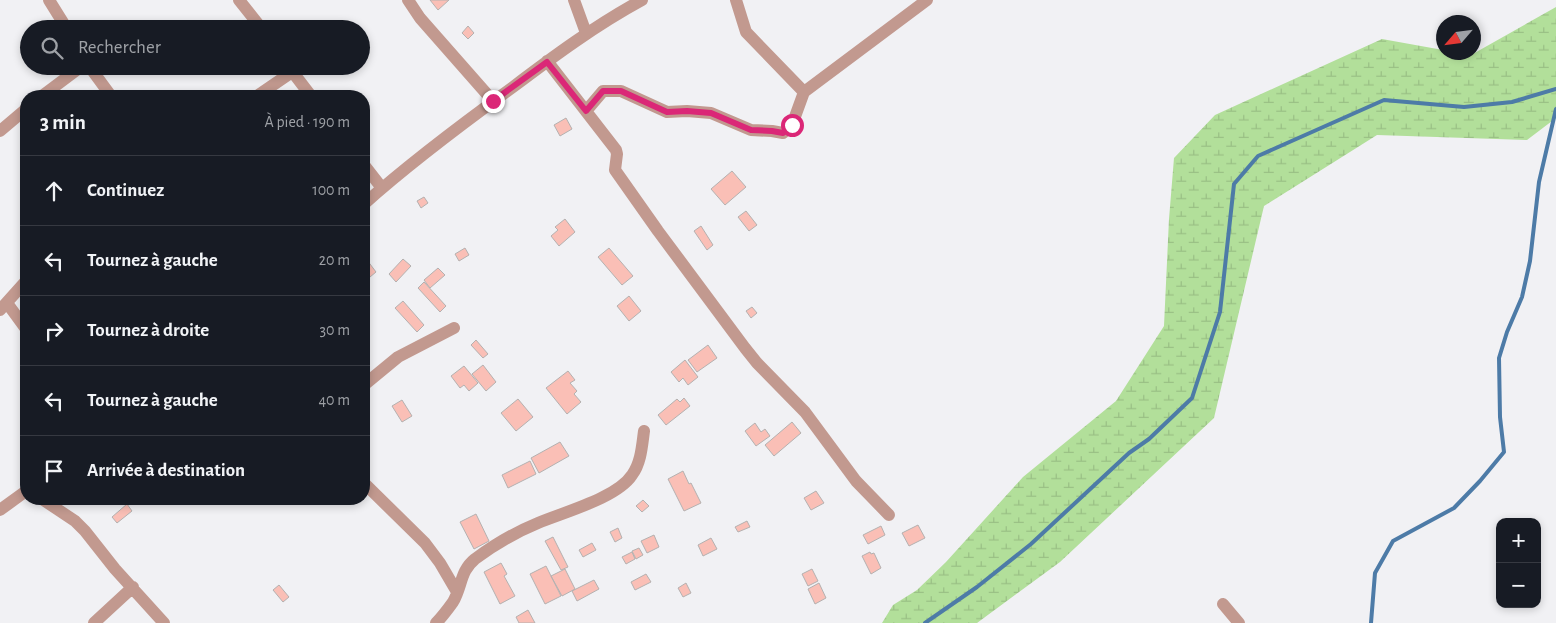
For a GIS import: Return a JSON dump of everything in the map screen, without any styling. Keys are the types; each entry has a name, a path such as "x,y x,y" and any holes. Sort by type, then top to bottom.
{"street":[{"path":"49,0 62,20"},
{"path":"239,0 255,20"},
{"path":"408,0 420,18 493,101"},
{"path":"574,0 586,33"},
{"path":"370,199 493,101 586,33 642,0"},
{"path":"736,0 746,32 804,92"},
{"path":"586,111 603,91 621,91 667,112 711,113 751,130 783,133 792,125 804,92 927,0"},
{"path":"547,62 617,152 616,170 642,209 745,348 757,363 805,412 856,481 889,515"},
{"path":"50,90 70,75"},
{"path":"96,75 107,90"},
{"path":"264,90 283,75"},
{"path":"295,75 306,90"},
{"path":"0,131 20,114"},
{"path":"370,173 382,188"},
{"path":"20,288 3,307 20,323"},
{"path":"370,379 398,357 454,328"},
{"path":"436,623 453,602 463,573 474,560 495,546 536,524 601,498 626,483 640,458 644,431"},
{"path":"370,489 425,543 440,563 457,592"},
{"path":"0,510 20,495"},
{"path":"51,505 75,521 85,531 115,569 164,623"},
{"path":"94,623 132,587"},
{"path":"1223,604 1239,623"}],"green space":[{"path":"1556,7 1556,118 1527,140 1377,135 1264,206 1214,418 1060,562 977,623 882,623 893,605 917,590 946,562 1023,477 1116,401 1164,326 1174,158 1215,115 1382,39 1436,49 1436,60 1481,60 1481,49"}],"building":[{"path":"430,0 449,0 438,10"},
{"path":"468,26 474,33 468,39 462,33"},
{"path":"566,118 572,129 560,136 554,125"},
{"path":"732,171 746,187 725,205 711,189"},
{"path":"424,197 428,203 421,208 417,201"},
{"path":"746,211 757,225 749,231 738,217"},
{"path":"565,219 575,232 559,246 551,236 558,230 555,227"},
{"path":"701,226 713,245 707,250 694,231"},
{"path":"465,248 469,255 459,261 455,254"},
{"path":"609,248 633,276 622,285 598,257"},
{"path":"403,259 411,266 396,282 389,274"},
{"path":"370,264 376,272 370,277"},
{"path":"438,268 445,275 430,288 424,280"},
{"path":"424,282 446,306 440,312 418,288"},
{"path":"629,296 641,311 629,321 617,306"},
{"path":"403,301 424,325 417,332 395,308"},
{"path":"752,307 757,313 751,318 746,311"},
{"path":"476,340 488,354 483,358 471,345"},
{"path":"708,345 717,358 697,372 688,360"},
{"path":"685,360 698,377 688,385 683,378 679,382 671,372"},
{"path":"483,365 496,382 486,391 472,374"},
{"path":"464,366 478,383 469,391 464,385 460,388 451,376"},
{"path":"568,371 575,380 570,383 577,391 574,394 581,402 567,414 546,388"},
{"path":"684,398 690,406 666,425 658,415 677,399 680,402"},
{"path":"518,399 533,417 516,431 501,413"},
{"path":"402,400 412,416 402,422 392,406"},
{"path":"792,422 801,433 774,456 765,445"},
{"path":"755,423 761,432 765,429 770,436 756,446 745,431"},
{"path":"560,442 569,456 539,473 531,458"},
{"path":"530,461 536,474 508,488 502,475"},
{"path":"683,471 701,503 684,511 668,479"},
{"path":"816,491 824,503 811,510 804,498"},
{"path":"643,500 649,506 642,512 636,506"},
{"path":"126,505 132,511 117,523 112,517"},
{"path":"476,514 489,541 474,549 460,522"},
{"path":"747,521 750,527 738,532 735,527"},
{"path":"918,525 925,538 909,546 902,533"},
{"path":"881,526 885,535 868,544 863,535"},
{"path":"618,528 622,538 615,542 610,532"},
{"path":"654,535 659,547 647,553 641,541"},
{"path":"553,537 568,567 561,570 545,541"},
{"path":"711,538 717,549 703,556 698,545"},
{"path":"592,543 596,550 583,557 579,550"},
{"path":"639,548 643,555 636,559 632,551"},
{"path":"632,552 635,559 626,564 622,557"},
{"path":"870,552 871,554 874,553 881,568 871,574 862,556"},
{"path":"501,563 507,574 504,576 515,596 500,604 484,572"},
{"path":"546,566 561,596 545,604 530,574"},
{"path":"565,569 575,589 562,596 551,576"},
{"path":"812,569 818,581 808,586 802,574"},
{"path":"646,574 651,582 635,590 631,582"},
{"path":"594,580 599,589 577,601 572,591"},
{"path":"686,583 691,593 683,597 678,588"},
{"path":"819,583 826,598 815,604 808,589"},
{"path":"279,585 289,597 283,602 273,590"},
{"path":"528,610 535,623 519,623 516,617"}],"waterway":[{"path":"925,623 977,587 1031,544 1129,453 1149,439 1192,398 1220,312 1234,184 1258,156 1384,100 1464,107 1512,102 1556,89"},
{"path":"1371,623 1375,573 1393,541 1454,508 1504,452 1500,417 1499,358 1507,332 1522,297 1530,261 1539,182 1556,109"}],"route":[{"path":"493,101 547,62 586,111 603,91 621,91 667,112 711,113 751,130 783,133 792,125"}]}
